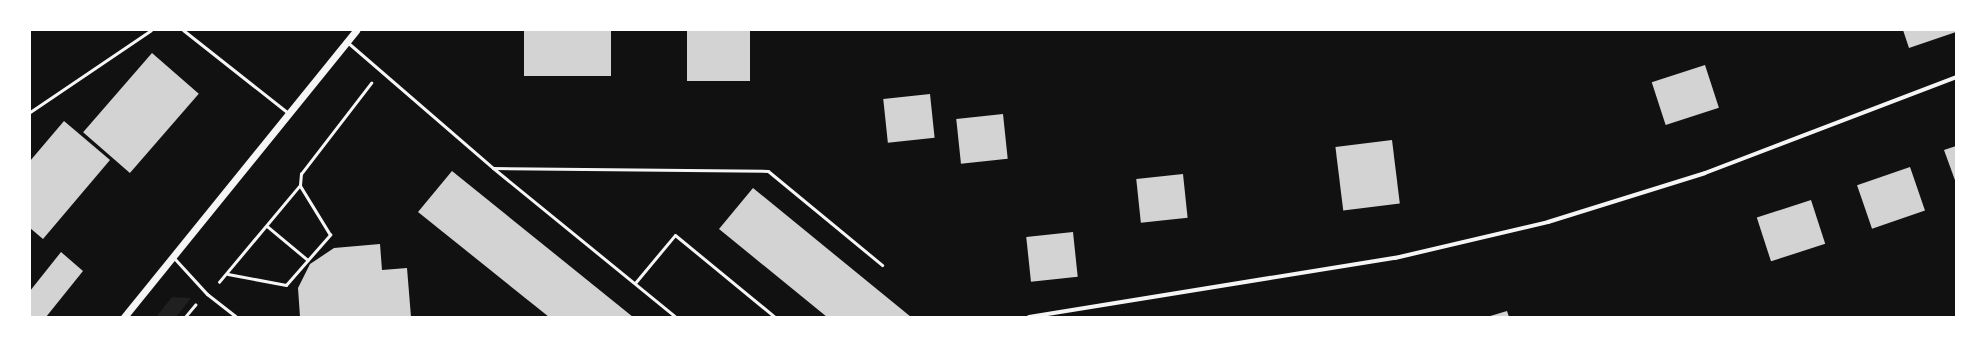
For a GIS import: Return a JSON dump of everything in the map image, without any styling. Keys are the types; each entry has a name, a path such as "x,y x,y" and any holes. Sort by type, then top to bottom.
{"street":[{"path":"124,317 356,30"},
{"path":"1029,317 1395,258 1548,222 1705,173 1956,77"}],"lane":[{"path":"30,112 151,30"},
{"path":"183,30 288,113"},
{"path":"346,41 493,168 676,317"},
{"path":"493,168 768,171 882,265"},
{"path":"635,283 675,235 775,317"},
{"path":"172,256 207,294 236,317"}],"path":[{"path":"185,317 227,274 300,185 301,174 381,70"},
{"path":"227,274 286,285 330,235 300,185"},
{"path":"267,226 308,261"}],"shaded area":[{"path":"172,297 191,298 176,317 156,317"}],"building":[{"path":"524,30 611,30 611,76 524,76"},
{"path":"687,30 750,30 750,81 687,81"},
{"path":"1903,30 1956,30 1956,32 1909,48"},
{"path":"152,53 199,94 130,173 83,132"},
{"path":"1705,65 1719,108 1666,125 1652,82"},
{"path":"930,94 935,138 888,143 883,99"},
{"path":"1003,114 1008,159 961,164 956,119"},
{"path":"64,121 110,160 43,239 30,228 30,161"},
{"path":"1392,140 1400,204 1343,210 1335,147"},
{"path":"1956,146 1956,183 1944,150"},
{"path":"1910,167 1925,210 1872,229 1857,185"},
{"path":"452,171 633,317 549,317 418,212"},
{"path":"1183,174 1188,218 1141,223 1136,179"},
{"path":"753,188 911,317 827,317 719,229"},
{"path":"1811,200 1825,244 1771,261 1757,218"},
{"path":"1073,232 1078,277 1031,282 1026,237"},
{"path":"380,244 382,270 407,268 411,317 300,317 298,288 310,264 334,248"},
{"path":"61,252 83,271 46,317 30,317 30,291"},
{"path":"1507,311 1509,317 1487,317"}]}
